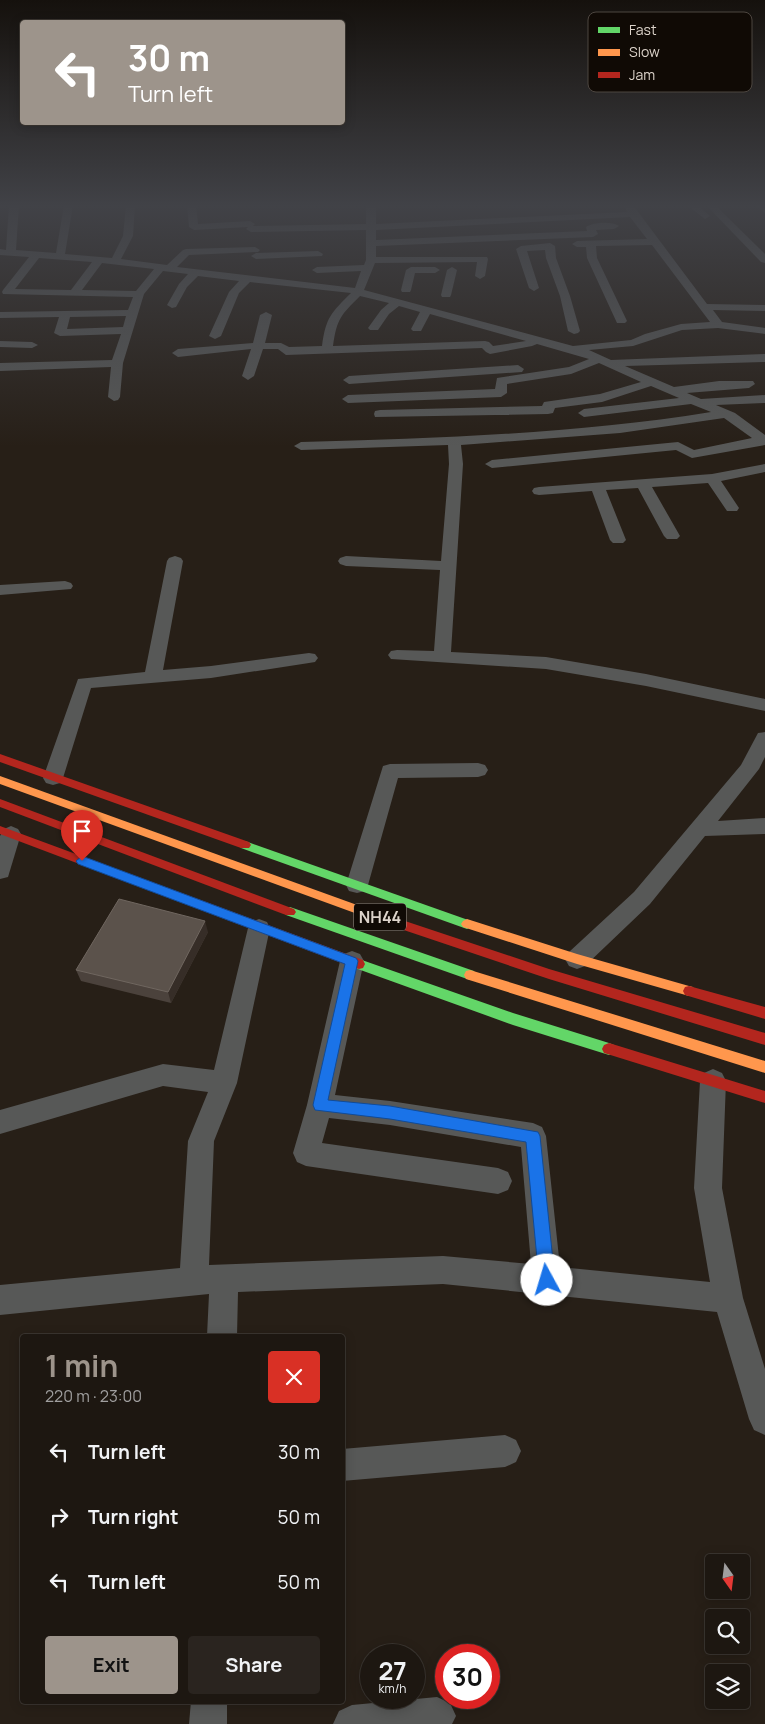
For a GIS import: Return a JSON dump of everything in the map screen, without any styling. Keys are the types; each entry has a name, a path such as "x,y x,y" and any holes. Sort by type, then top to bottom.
{"main road":[{"path":"0,758 479,928 765,1013"},
{"name":"NH44","path":"0,780 259,875 479,952 618,996 765,1039"},
{"name":"NH44","path":"0,803 328,927 587,1014 765,1067"},
{"path":"6,832 259,928 513,1019 765,1097"}],"street":[{"path":"74,293 80,285"},
{"path":"114,397 117,363 126,330 139,294 147,285"},
{"path":"172,305 184,285"},
{"path":"215,336 234,292 240,285"},
{"path":"327,350 330,326 336,314 358,292 361,285"},
{"path":"406,290 407,285"},
{"path":"446,296 448,285"},
{"path":"561,285 574,332"},
{"path":"605,285 621,321"},
{"path":"687,285 718,325"},
{"path":"315,286 358,292 568,349 604,361 726,414 764,441"},
{"path":"3,293 139,294"},
{"path":"374,328 385,312 396,303"},
{"path":"703,307 765,308"},
{"path":"416,329 426,311"},
{"path":"0,315 132,313"},
{"path":"65,314 60,333 126,330"},
{"path":"248,376 257,346 263,334 266,315"},
{"path":"568,349 633,343 649,336 681,327 718,325 765,331"},
{"path":"746,328 765,345"},
{"path":"178,353 257,346 281,346 286,351 486,344 490,350 540,342"},
{"path":"0,344 32,345"},
{"path":"348,399 501,393 501,381 571,370 604,361 765,358"},
{"path":"0,367 117,363"},
{"path":"349,380 554,365 571,370"},
{"path":"380,414 548,410 549,405 602,398 652,382"},
{"path":"673,392 719,385 748,384"},
{"path":"576,413 695,401 765,398"},
{"path":"301,446 454,442 623,430 726,414"},
{"path":"492,464 678,446 692,454 764,441"},
{"path":"442,658 456,464 454,442"},
{"path":"539,491 712,478 765,468"},
{"path":"712,478 732,508"},
{"path":"643,483 672,536"},
{"path":"597,486 618,540"},
{"path":"154,677 175,560"},
{"path":"346,561 449,566"},
{"path":"0,590 65,586"},
{"path":"397,655 546,663 646,680 765,705"},
{"path":"53,778 84,683 210,672 309,658"},
{"path":"577,958 642,898 749,769 765,738"},
{"path":"358,885 390,771 478,770"},
{"path":"700,829 765,826"},
{"path":"0,871 6,832"},
{"path":"194,1281 201,1141 224,1083 259,928"},
{"path":"352,961 320,1105 306,1153 498,1181"},
{"path":"0,1122 163,1075 224,1083"},
{"path":"713,1081 708,1188 728,1298 765,1419"},
{"path":"320,1105 390,1113 533,1136 547,1280"},
{"path":"0,1300 224,1278 444,1270 728,1298"},
{"path":"222,1334 224,1278"},
{"path":"345,1465 505,1451"},
{"path":"208,1724 209,1704"},
{"path":"352,1724 437,1716"}],"building":[{"path":"119,899 205,921 168,992 76,970"}],"traffic: fast":[{"path":"245,845 467,924"},
{"path":"290,912 470,975"},
{"path":"359,964 513,1019 609,1049"}],"traffic: slow":[{"path":"0,780 378,917"},
{"path":"467,924 577,959 689,991"},
{"path":"470,975 765,1067"}],"traffic: jam":[{"path":"0,758 245,845"},
{"path":"0,803 290,912"},
{"path":"0,830 359,964"},
{"path":"378,917 549,974 765,1039"},
{"path":"689,991 765,1013"},
{"path":"609,1049 765,1097"}],"route":[{"path":"82,861 352,961 320,1105 390,1113 533,1136 547,1280"}]}
